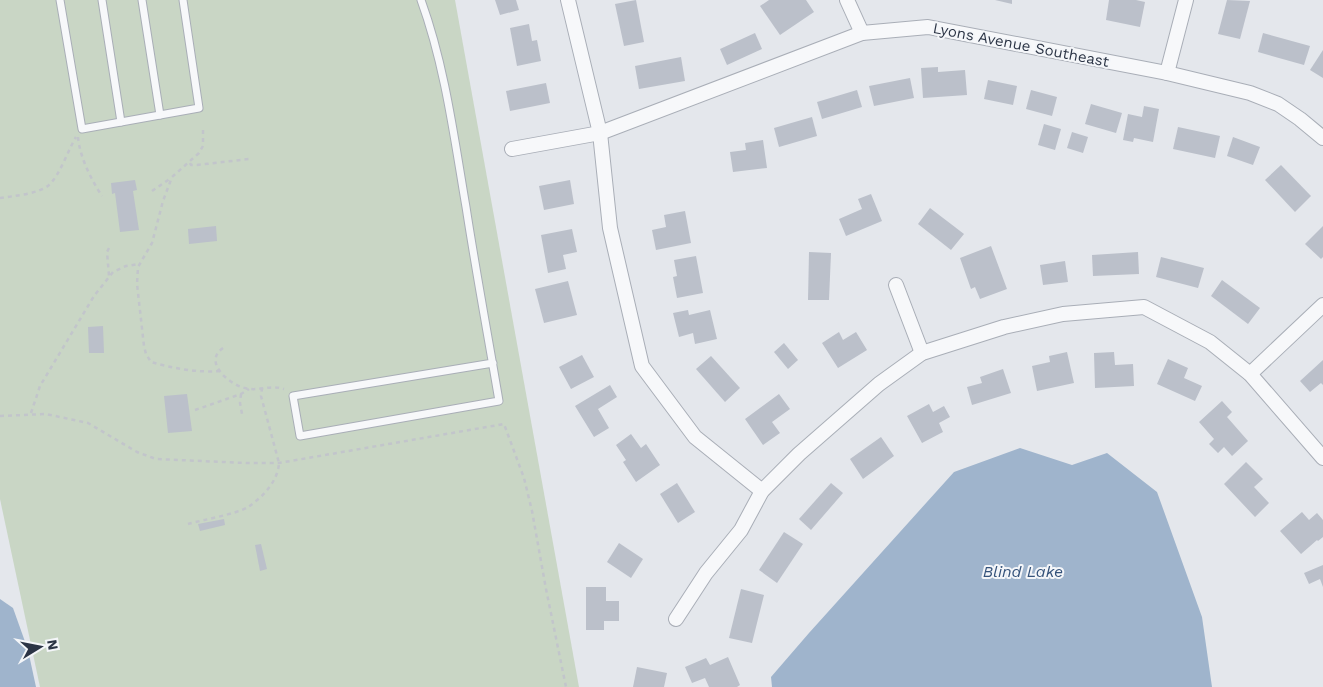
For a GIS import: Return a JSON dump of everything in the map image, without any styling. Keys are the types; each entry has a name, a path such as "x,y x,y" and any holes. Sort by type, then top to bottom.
{"street":[{"path":"568,0 600,133 610,228 642,366 695,438 762,492"},
{"path":"847,0 862,33"},
{"path":"1167,73 1186,0"},
{"name":"Lyons Avenue Southeast","path":"512,149 600,133 862,33 928,27 1167,73 1250,93 1278,104 1323,138"},
{"path":"896,284 922,353"},
{"path":"1250,374 1323,305"},
{"path":"676,619 706,573 741,530 762,492 799,454 872,390 922,353 1004,327 1063,314 1144,307 1210,342 1250,374 1323,458"}],"lane":[{"path":"60,0 82,129 199,108 183,0"},
{"path":"102,0 121,122"},
{"path":"142,0 160,116"},
{"path":"420,0 430,29 451,113 492,363 500,401 300,436 293,396 492,363"}],"path":[{"path":"152,191 172,177 199,153 203,146 203,130"},
{"path":"0,198 37,191 50,185 78,133 79,145 88,171 102,196"},
{"path":"190,162 191,165 197,165 249,159"},
{"path":"172,177 163,201 154,238 139,264 137,284 144,346 151,362 212,372 219,371"},
{"path":"109,248 107,252 109,276"},
{"path":"32,413 40,386 94,296 109,276 120,268 139,264"},
{"path":"223,348 218,351 216,360 219,371 232,381 249,389"},
{"path":"195,410 241,394 249,389 275,386 284,389"},
{"path":"188,524 240,511 248,507 274,482 279,470 279,463 261,396 262,388"},
{"path":"241,394 242,414"},
{"path":"0,416 32,413 46,414 88,423 137,452 156,459 246,463 279,463 504,424 524,478 532,511 566,687"}],"green space":[{"path":"0,0 455,0 579,687 40,687 0,499"}],"water":[{"name":"Blind Lake","path":"1020,448 1072,465 1107,453 1157,492 1202,617 1212,687 772,687 771,677 954,472"},
{"path":"0,599 13,608 28,650 36,687 0,687"}],"building":[{"path":"495,0 516,0 519,10 500,15"},
{"path":"636,0 644,42 624,46 615,4"},
{"path":"769,0 806,0 814,12 780,35 760,6"},
{"path":"995,0 1012,0 1012,4"},
{"path":"1109,0 1145,2 1140,27 1106,20"},
{"path":"1227,0 1250,1 1240,39 1218,34"},
{"path":"529,24 532,41 537,40 541,61 517,66 510,28"},
{"path":"755,33 762,49 727,65 720,49"},
{"path":"1263,33 1310,46 1304,65 1258,52"},
{"path":"1323,50 1323,78 1310,70"},
{"path":"681,57 685,81 639,89 635,66"},
{"path":"938,67 938,72 965,70 967,95 923,98 921,68"},
{"path":"910,78 914,98 874,106 869,86"},
{"path":"988,80 1017,86 1013,105 984,99"},
{"path":"546,83 550,103 510,111 506,91"},
{"path":"857,90 862,107 822,119 817,102"},
{"path":"1031,90 1057,97 1052,116 1026,109"},
{"path":"1091,104 1122,113 1116,133 1085,124"},
{"path":"1144,106 1159,109 1153,142 1134,138 1133,142 1123,140 1128,114 1142,117"},
{"path":"812,117 817,136 779,147 774,128"},
{"path":"1044,124 1061,129 1055,150 1038,145"},
{"path":"1178,127 1220,136 1215,158 1173,149"},
{"path":"1072,132 1088,137 1083,153 1067,148"},
{"path":"1233,137 1260,147 1253,165 1227,156"},
{"path":"763,140 767,168 733,172 730,152 746,150 745,143"},
{"path":"1281,165 1311,196 1295,212 1265,180"},
{"path":"135,180 137,190 133,191 139,230 120,232 115,193 112,194 111,183"},
{"path":"570,180 574,204 544,210 539,186"},
{"path":"871,194 882,221 846,236 839,219 862,209 858,199"},
{"path":"930,208 964,234 951,250 918,224"},
{"path":"685,211 691,243 656,250 652,230 666,227 664,215"},
{"path":"216,226 217,241 189,244 188,229"},
{"path":"1323,226 1323,257 1321,259 1305,244"},
{"path":"572,229 577,252 563,255 566,269 548,273 541,235"},
{"path":"991,246 1007,289 980,299 975,287 971,289 960,258"},
{"path":"809,252 831,253 829,300 808,300"},
{"path":"1138,252 1139,274 1093,276 1092,255"},
{"path":"696,256 703,293 677,298 673,277 677,276 674,260"},
{"path":"1161,257 1204,268 1198,288 1156,277"},
{"path":"1065,261 1068,282 1043,285 1040,265"},
{"path":"1222,280 1260,308 1248,324 1211,296"},
{"path":"568,281 577,315 544,323 535,289"},
{"path":"688,310 689,315 710,310 717,339 695,344 693,333 679,337 673,313"},
{"path":"103,326 104,353 89,353 88,327"},
{"path":"839,332 843,340 856,332 867,350 838,368 822,343"},
{"path":"784,343 798,360 788,369 774,352"},
{"path":"1067,352 1074,383 1037,391 1032,366 1050,362 1049,356"},
{"path":"1114,352 1115,365 1133,364 1134,386 1095,388 1094,353"},
{"path":"582,355 594,377 571,389 559,367"},
{"path":"711,356 740,388 725,402 696,369"},
{"path":"1168,359 1188,368 1184,378 1202,386 1195,401 1157,384"},
{"path":"1323,360 1323,385 1321,383 1310,392 1300,381"},
{"path":"1003,369 1011,393 972,405 967,387 982,383 980,377"},
{"path":"610,385 617,397 598,409 609,428 594,437 575,406"},
{"path":"187,394 192,431 168,433 164,396"},
{"path":"779,394 790,409 772,422 780,433 763,445 745,419"},
{"path":"1222,401 1232,412 1227,417 1248,441 1232,456 1224,447 1218,453 1209,444 1214,439 1199,422"},
{"path":"929,404 933,412 944,406 950,417 939,423 943,432 922,443 907,416"},
{"path":"631,434 641,448 646,444 660,465 636,482 623,462 626,460 616,445"},
{"path":"881,437 894,456 863,479 850,459"},
{"path":"1246,462 1263,479 1254,487 1269,503 1255,517 1224,484"},
{"path":"677,483 695,512 678,523 660,494"},
{"path":"831,483 843,493 811,530 799,519"},
{"path":"1302,512 1309,520 1317,513 1323,520 1323,537 1301,554 1280,531"},
{"path":"224,519 225,525 200,531 198,524"},
{"path":"784,532 803,544 777,583 759,570"},
{"path":"619,543 643,559 631,578 607,562"},
{"path":"261,544 267,569 260,571 255,545"},
{"path":"1323,565 1323,587 1320,579 1309,584 1304,573"},
{"path":"586,587 606,587 606,601 619,601 619,621 604,621 604,630 586,630"},
{"path":"741,589 764,595 752,643 729,638"},
{"path":"728,657 740,685 737,687 709,687 705,678 692,683 685,667 706,658 710,665"},
{"path":"637,667 667,673 664,687 633,687"}]}
